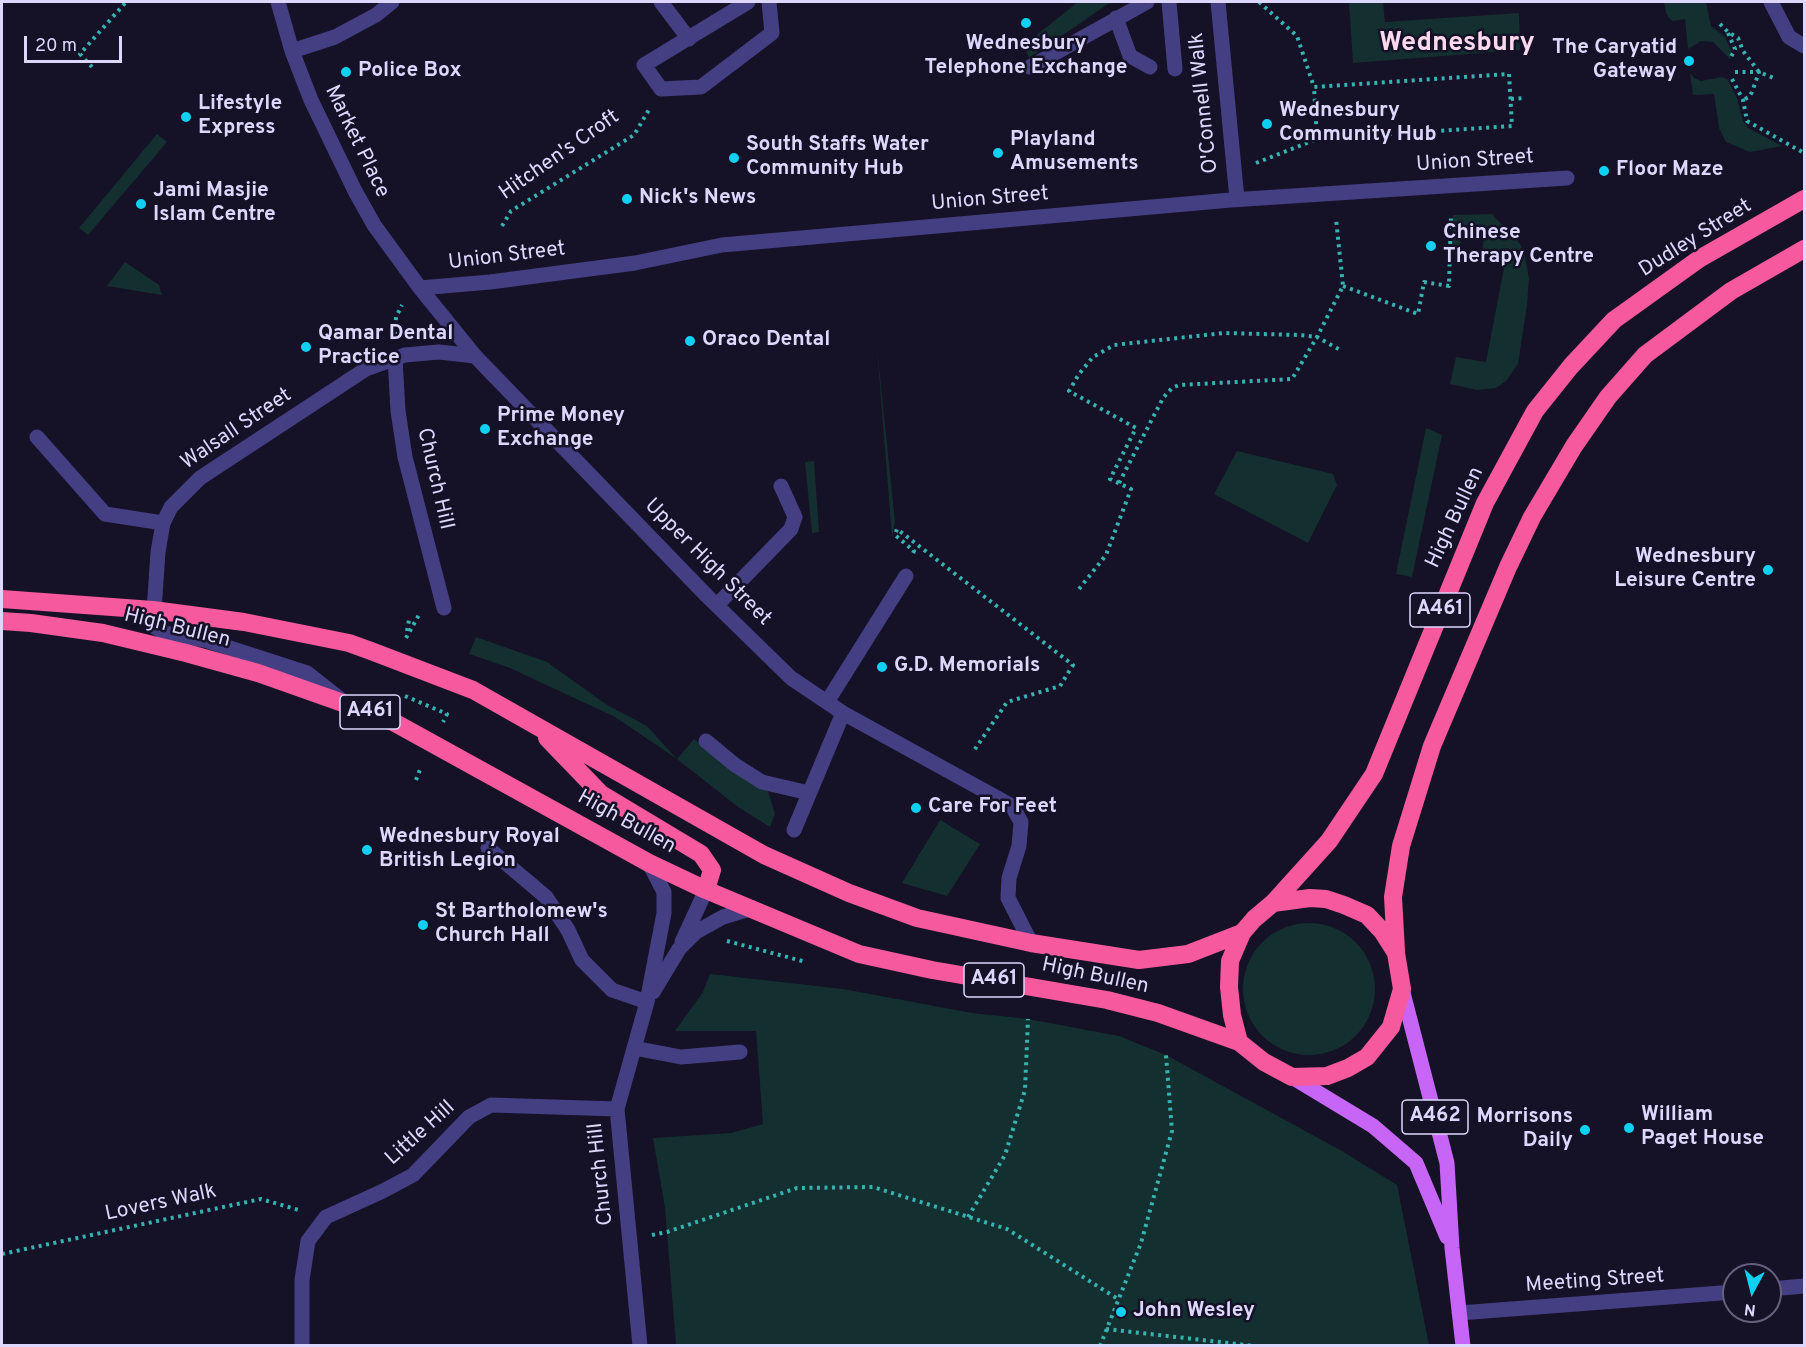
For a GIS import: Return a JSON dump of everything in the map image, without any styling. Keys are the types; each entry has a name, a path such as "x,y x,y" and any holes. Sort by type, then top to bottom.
{"highway":[{"name":"Dudley Street","path":"1614,321 1699,259 1804,199"},
{"name":"A461","path":"1396,953 1382,931 1367,915 1344,905 1326,899 1310,898 1273,903 1242,933 1230,961 1229,987 1232,1015 1239,1042 1264,1062 1292,1077 1327,1076 1367,1057 1391,1027 1402,989 1396,953 1393,897 1401,846 1432,746 1508,567 1532,517 1574,446 1602,405 1645,355 1731,291 1804,249"},
{"name":"High Bullen","path":"1273,903 1329,841 1374,774 1485,503 1535,411 1571,366 1614,321"},
{"name":"High Bullen","path":"2,599 153,610 244,622 349,644 397,660 473,690 764,855 849,893 917,918 1031,943 1139,960 1188,954 1242,933"},
{"name":"High Bullen","path":"2,621 103,633 175,650 258,673 388,719 649,863 706,890 859,954 932,970 1107,999 1158,1013 1239,1042"},
{"path":"531,722 601,794 701,854 712,870 706,890"}],"main road":[{"name":"A462","path":"1402,989 1447,1163 1452,1248 1463,1346"},
{"name":"A462","path":"1292,1077 1373,1126 1416,1163 1452,1248"}],"street":[{"name":"Market Place","path":"278,2 292,51 311,100 355,192 374,225 420,288"},
{"path":"292,51 335,37 376,15 392,2"},
{"path":"660,2 689,39"},
{"path":"748,2 644,65 661,89 701,87 772,33 769,2"},
{"path":"1030,67 1147,2"},
{"path":"1169,2 1175,69"},
{"name":"O'Connell Walk","path":"1218,2 1237,199"},
{"path":"1771,2 1789,37 1804,46"},
{"path":"1116,18 1130,56 1150,67"},
{"name":"Union Street","path":"420,288 490,282 635,263 722,245 1237,199 1567,178"},
{"name":"Upper High Street","path":"420,288 475,356 791,678 843,713 1012,806 1021,822 1019,846 1009,878 1008,898 1031,943"},
{"name":"Walsall Street","path":"153,610 158,552 164,523 171,507 200,478 366,369 405,355 439,352 475,356"},
{"name":"Church Hill","path":"396,358 398,411 405,457 444,608"},
{"path":"37,437 105,514 164,523"},
{"path":"717,605 791,529 795,517 781,486"},
{"path":"827,702 906,576"},
{"path":"153,610 153,626 165,633 208,641 307,673 347,704"},
{"path":"794,830 843,713"},
{"path":"706,741 735,765 762,782 809,793"},
{"path":"488,848 546,897 568,930 582,960 612,990 647,1002"},
{"name":"Church Hill","path":"640,1346 617,1110 647,1002 664,913 664,892 649,863"},
{"name":"Church Hill","path":"647,1002 679,949 706,890"},
{"name":"Church Hill","path":"679,949 696,932 723,917 753,909"},
{"path":"634,1048 681,1057 740,1052"},
{"name":"Little Hill","path":"302,1346 302,1280 308,1241 326,1217 413,1175 469,1118 491,1105 617,1110"},
{"path":"1782,1288 1804,1286"},
{"name":"Meeting Street","path":"1458,1313 1722,1293"}],"path":[{"path":"93,67 80,54 126,2"},
{"path":"1259,2 1297,36 1314,87 1317,140"},
{"path":"1720,24 1738,38 1743,51 1758,72"},
{"path":"1728,32 1735,50 1730,59"},
{"path":"1735,72 1758,72 1776,79"},
{"path":"1743,100 1752,92 1758,72"},
{"path":"1250,166 1317,140 1512,126 1509,74 1314,87"},
{"path":"1732,79 1743,100 1748,121 1804,153"},
{"name":"Hitchen's Croft","path":"502,226 511,211 634,135 661,89"},
{"path":"1510,99 1524,98"},
{"path":"1343,286 1418,314 1424,282 1449,286 1451,215"},
{"path":"1119,483 1163,398 1172,388 1292,379 1317,338 1343,286 1336,219"},
{"path":"1079,589 1106,555 1131,489 1110,479 1136,428 1069,391 1093,357 1114,345 1224,333 1299,335 1317,338 1342,351"},
{"path":"906,576 907,562 914,551 895,535 897,529 1073,665 1060,686 1007,702 972,752"},
{"path":"397,660 407,635 409,620"},
{"path":"397,693 447,714 416,780"},
{"path":"732,944 815,964"},
{"path":"968,1217 1005,1155 1025,1090 1029,1019"},
{"path":"1100,1346 1141,1243 1172,1131 1166,1055"},
{"path":"648,1236 667,1232 797,1188 873,1187 1007,1229 1118,1299"},
{"name":"Lovers Walk","path":"2,1254 261,1199 326,1217"},
{"path":"1106,1329 1256,1346"}],"green space":[{"path":"1078,2 1111,2 1029,58 1024,45"},
{"path":"1349,2 1383,2 1385,22 1519,13 1520,50 1353,63"},
{"path":"1664,2 1706,2 1711,26 1725,37 1731,50 1730,59 1713,42 1701,41 1688,49 1685,19 1673,21 1669,18"},
{"path":"1690,73 1701,81 1722,77 1727,79 1737,98 1743,121 1748,128 1782,146 1750,152 1726,142 1719,128 1714,94 1693,95"},
{"path":"157,134 167,142 88,235 79,228"},
{"path":"1492,214 1520,244 1524,253 1529,278 1527,305 1518,364 1506,381 1496,388 1477,390 1450,384 1456,357 1486,362 1506,257 1482,252 1485,232 1463,228 1459,249 1453,248 1453,215"},
{"path":"125,262 159,285 162,295 107,286"},
{"path":"877,348 895,522 892,537"},
{"path":"1426,428 1442,435 1412,577 1396,574"},
{"path":"1237,451 1333,474 1337,485 1308,543 1214,494"},
{"path":"814,461 819,532 812,533 805,462"},
{"path":"476,637 547,662 607,705 647,726 677,759 615,717 510,668 469,654"},
{"path":"694,739 735,772 767,788 775,814 770,827 738,807 677,759"},
{"path":"940,820 980,844 947,896 902,883"},
{"path":"1309,923 1334,928 1346,934 1364,952 1370,964 1375,989 1370,1014 1364,1026 1346,1044 1334,1050 1309,1055 1284,1050 1272,1044 1254,1026 1248,1014 1243,989 1248,964 1254,952 1272,934 1284,928"},
{"path":"710,974 843,989 972,1013 1028,1019 1119,1036 1166,1055 1342,1151 1397,1185 1429,1345 676,1345 665,1208 653,1138 731,1133 763,1124 756,1031 675,1031 703,992"}],"place":[{"name":"Wednesbury Telephone Exchange","path":"1026,23"},
{"name":"The Caryatid Gateway","path":"1689,61"},
{"name":"Police Box","path":"346,72"},
{"name":"Lifestyle Express","path":"186,117"},
{"name":"Wednesbury Community Hub","path":"1267,124"},
{"name":"Playland Amusements","path":"998,153"},
{"name":"South Staffs Water Community Hub","path":"734,158"},
{"name":"Floor Maze","path":"1604,171"},
{"name":"Nick's News","path":"627,199"},
{"name":"Jami Masjie Islam Centre","path":"141,204"},
{"name":"Chinese Therapy Centre","path":"1431,246"},
{"name":"Oraco Dental","path":"690,341"},
{"name":"Qamar Dental Practice","path":"306,347"},
{"name":"Prime Money Exchange","path":"485,429"},
{"name":"Wednesbury Leisure Centre","path":"1768,570"},
{"name":"G.D. Memorials","path":"882,667"},
{"name":"Care For Feet","path":"916,808"},
{"name":"Wednesbury Royal British Legion","path":"367,850"},
{"name":"St Bartholomew's Church Hall","path":"423,925"},
{"name":"William Paget House","path":"1629,1128"},
{"name":"Morrisons Daily","path":"1585,1130"},
{"name":"John Wesley","path":"1121,1312"}],"district":[{"name":"Wednesbury","path":"1457,45"}]}
